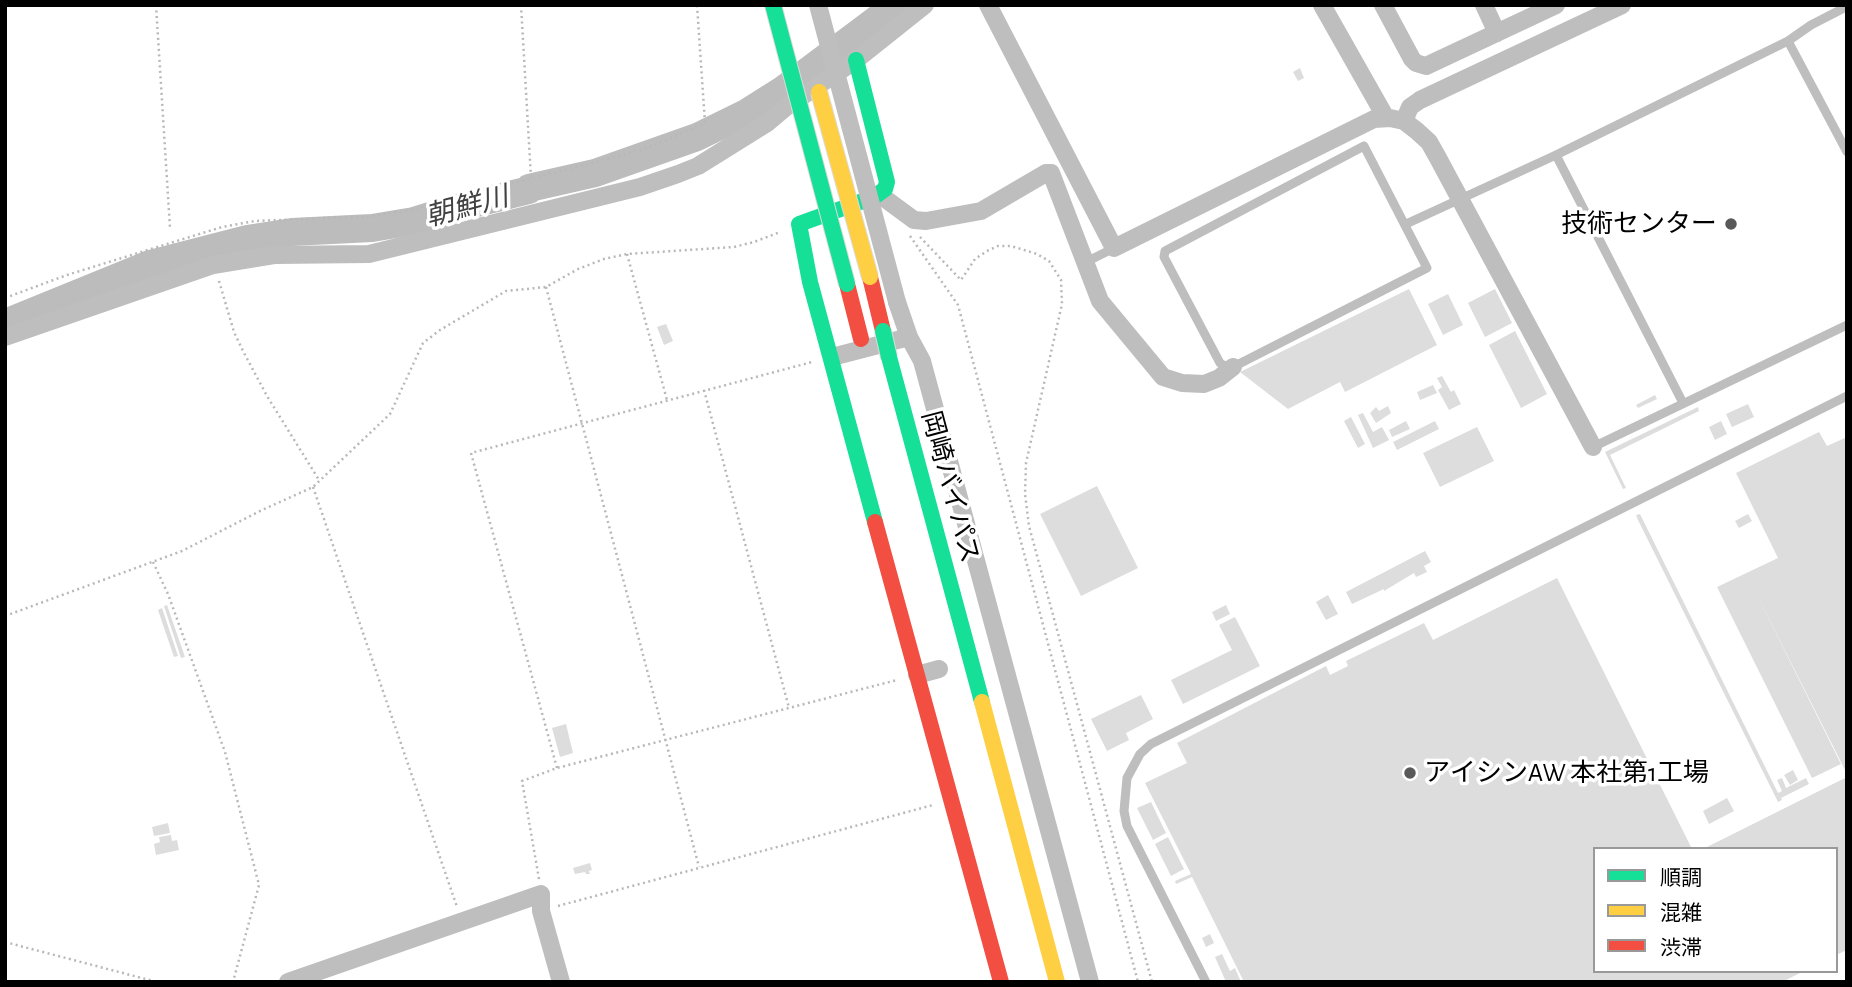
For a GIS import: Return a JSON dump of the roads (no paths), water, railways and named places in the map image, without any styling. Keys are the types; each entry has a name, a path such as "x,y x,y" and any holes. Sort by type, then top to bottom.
{"main road":[{"path":"773,5 868,363"},
{"path":"856,60 887,182 880,195 799,224 810,282 1001,982"},
{"name":"岡崎バイパス","path":"814,70 1057,982"},
{"path":"945,649 946,672"}],"street":[{"path":"818,5 897,302 909,338 922,361 993,654 1090,982"},
{"path":"5,337 213,265 274,255 369,254 640,187 698,166 767,122 856,60 925,5"},
{"path":"988,5 1114,248 1364,123 1395,120 1420,100 1622,5"},
{"path":"1322,5 1395,120 1429,142 1593,447"},
{"path":"1383,5 1412,59 1421,66 1431,65 1556,5"},
{"path":"1484,5 1497,33"},
{"path":"880,195 914,220 926,222 981,211 1046,173 1051,173 1100,301 1163,377 1182,383 1204,384 1219,378 1233,367"},
{"path":"832,357 909,338"},
{"path":"917,675 946,672"},
{"path":"288,982 462,923 541,902 561,982"}],"lane":[{"path":"1406,224 1556,155 1788,41 1811,25 1846,9"},
{"path":"1788,41 1847,152"},
{"path":"1364,146 1406,224 1427,268 1233,367 1220,363 1164,257 1169,248 1364,146"},
{"path":"1556,155 1683,403"},
{"path":"1086,262 1114,248"},
{"path":"1593,447 1847,325"},
{"path":"1206,982 1127,826 1124,811 1127,778 1140,754 1150,744 1847,396"}],"waterway":[{"name":"朝鮮川","path":"5,323 150,264 247,239 292,232 372,228 414,221 529,188 595,173 697,137 746,113 784,89 896,5"}],"place":[{"name":"技術センター","path":"1731,224"},
{"name":"アイシンAW 本社第1工場","path":"1410,773"}]}
